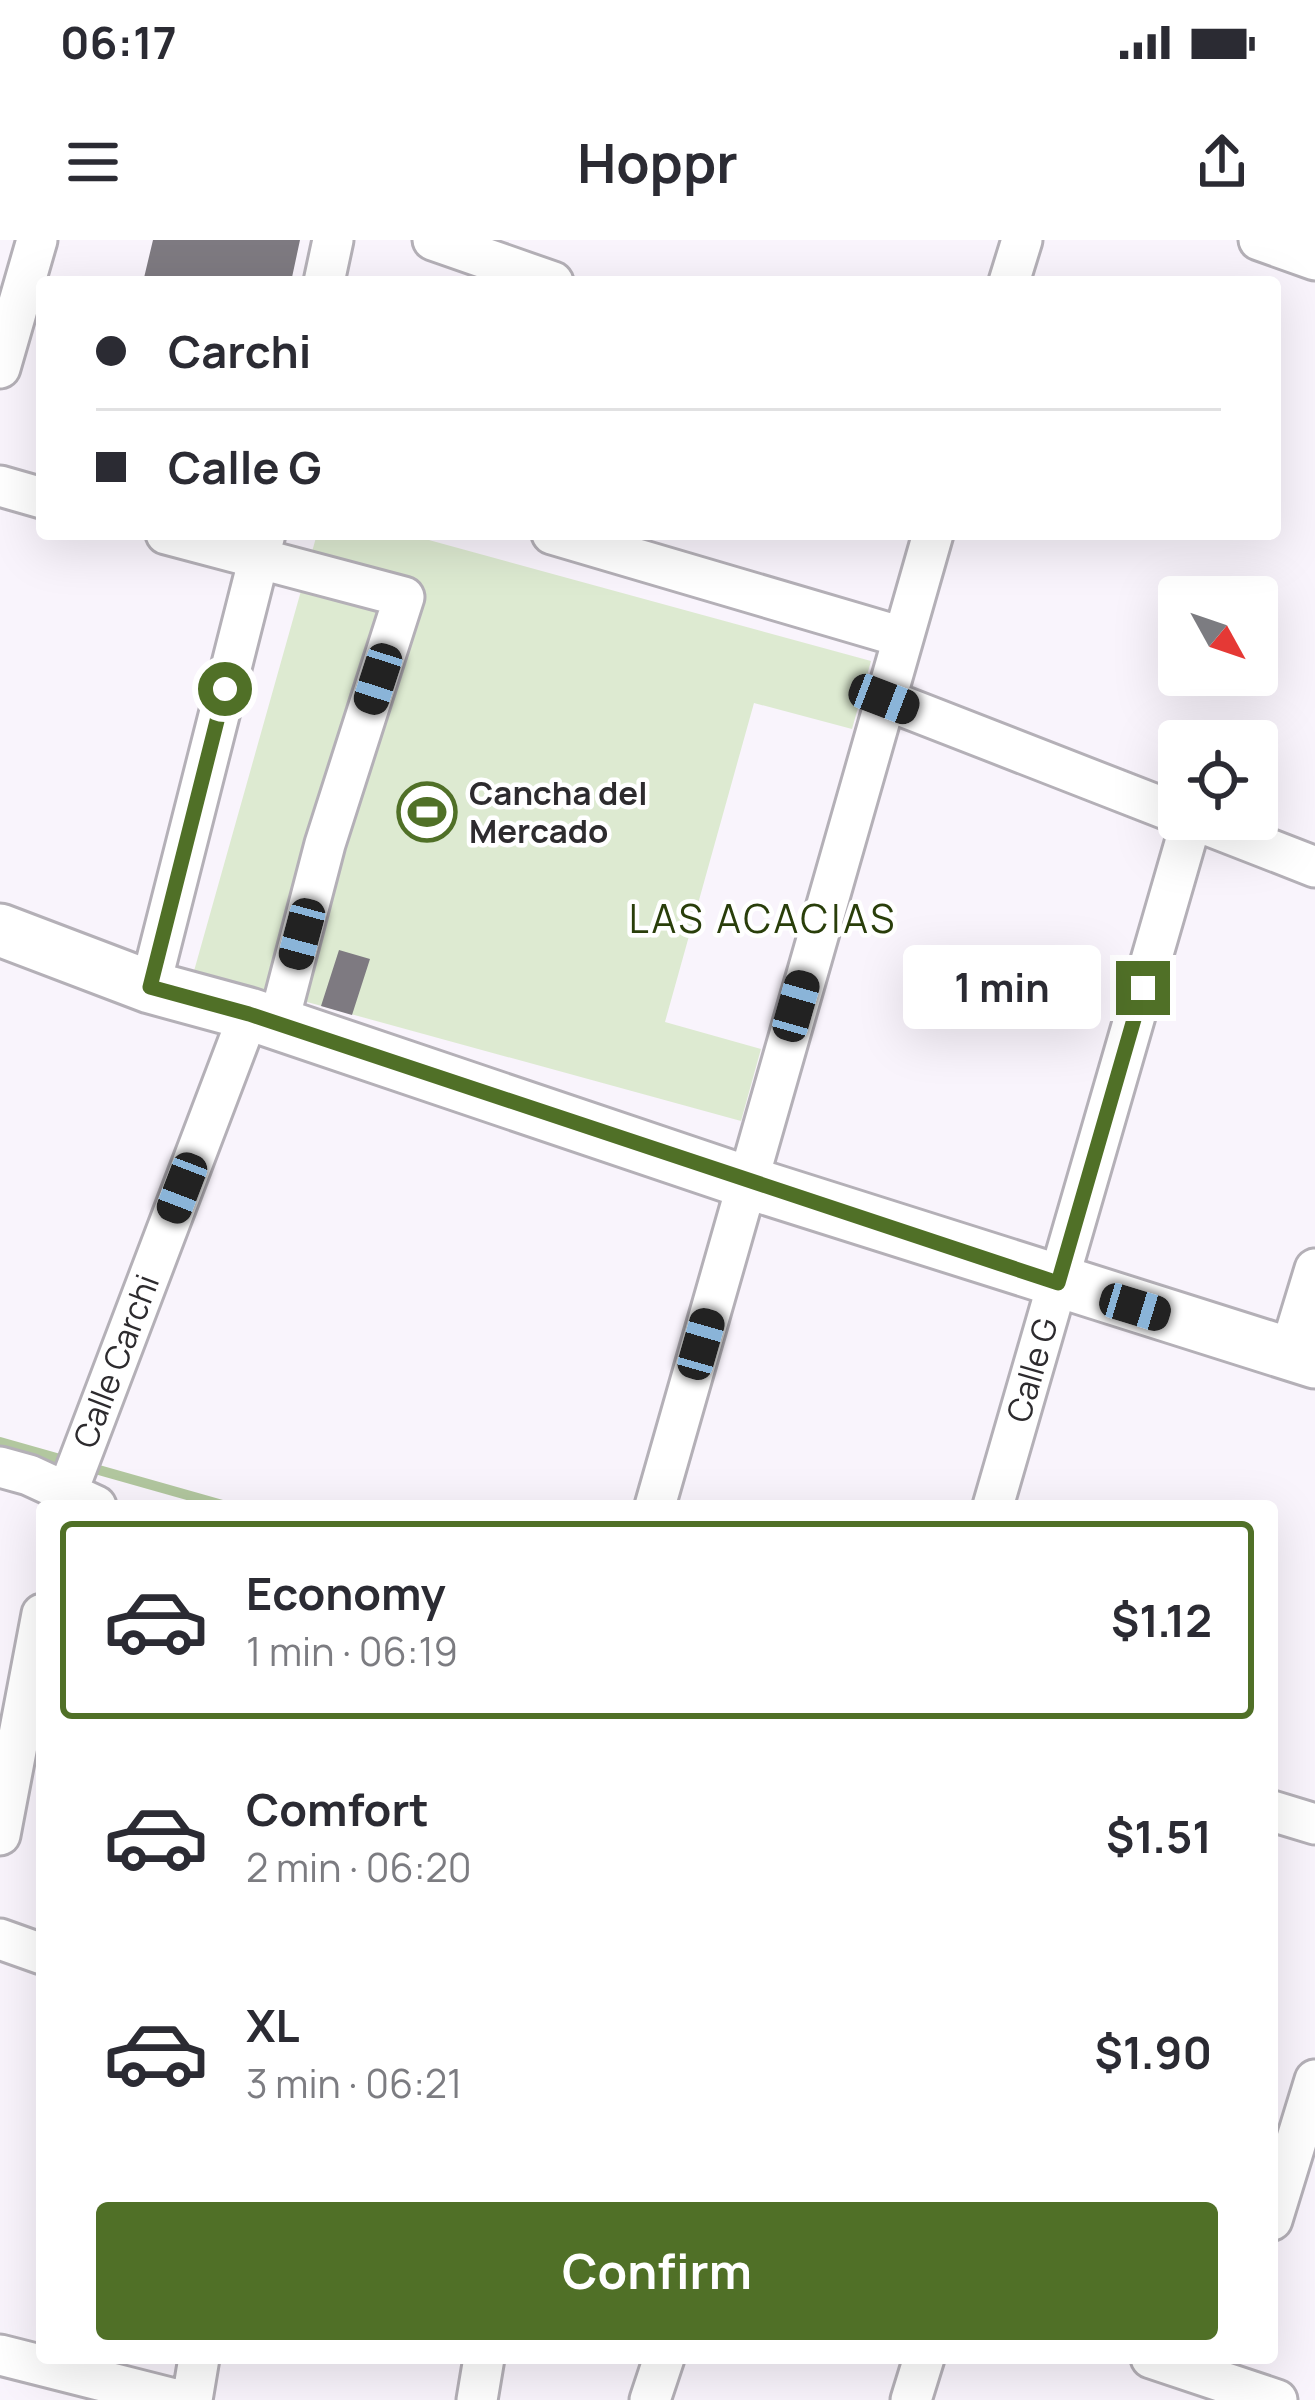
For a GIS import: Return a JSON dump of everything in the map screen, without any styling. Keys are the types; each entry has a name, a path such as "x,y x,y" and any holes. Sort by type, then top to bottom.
{"main road":[{"path":"0,930 150,987 264,1019 746,1182 1302,1358"}],"street":[{"path":"0,368 37,240"},
{"path":"325,276 333,240"},
{"path":"433,240 536,276"},
{"path":"1012,276 1022,240"},
{"path":"1259,240 1315,260"},
{"path":"0,486 36,496"},
{"path":"150,987 261,547 210,540"},
{"path":"572,540 902,637"},
{"path":"657,1500 931,540"},
{"name":"Calle Carchi","path":"75,1500 264,1019 404,597 261,547"},
{"path":"884,699 1158,806"},
{"name":"Calle G","path":"995,1500 1186,840"},
{"path":"1246,840 1315,867"},
{"path":"1302,1358 1315,1269"},
{"path":"0,1466 73,1500"},
{"path":"0,1835 36,1646"},
{"path":"1278,1813 1315,1824"},
{"path":"0,1940 36,1952"},
{"path":"1278,2200 1315,2080"},
{"path":"0,2355 178,2400"},
{"path":"192,2400 198,2364"},
{"path":"477,2400 483,2364"},
{"path":"650,2400 662,2364"},
{"path":"911,2400 922,2364"},
{"path":"1170,2364 1277,2400"}],"green space":[{"path":"315,540 429,540 871,661 852,729 754,703 665,1022 761,1049 741,1121 194,971"}],"building":[{"path":"153,240 300,240 292,276 144,276"},
{"path":"339,950 370,959 352,1015 321,1006"}],"waterway":[{"path":"0,1442 205,1500"}],"place":[{"name":"Cancha del Mercado","path":"427,812"}],"district":[{"name":"LAS ACACIAS","path":"763,919"}],"route":[{"path":"225,689 150,987 249,1014 746,1182 1058,1283 1143,988"}]}
